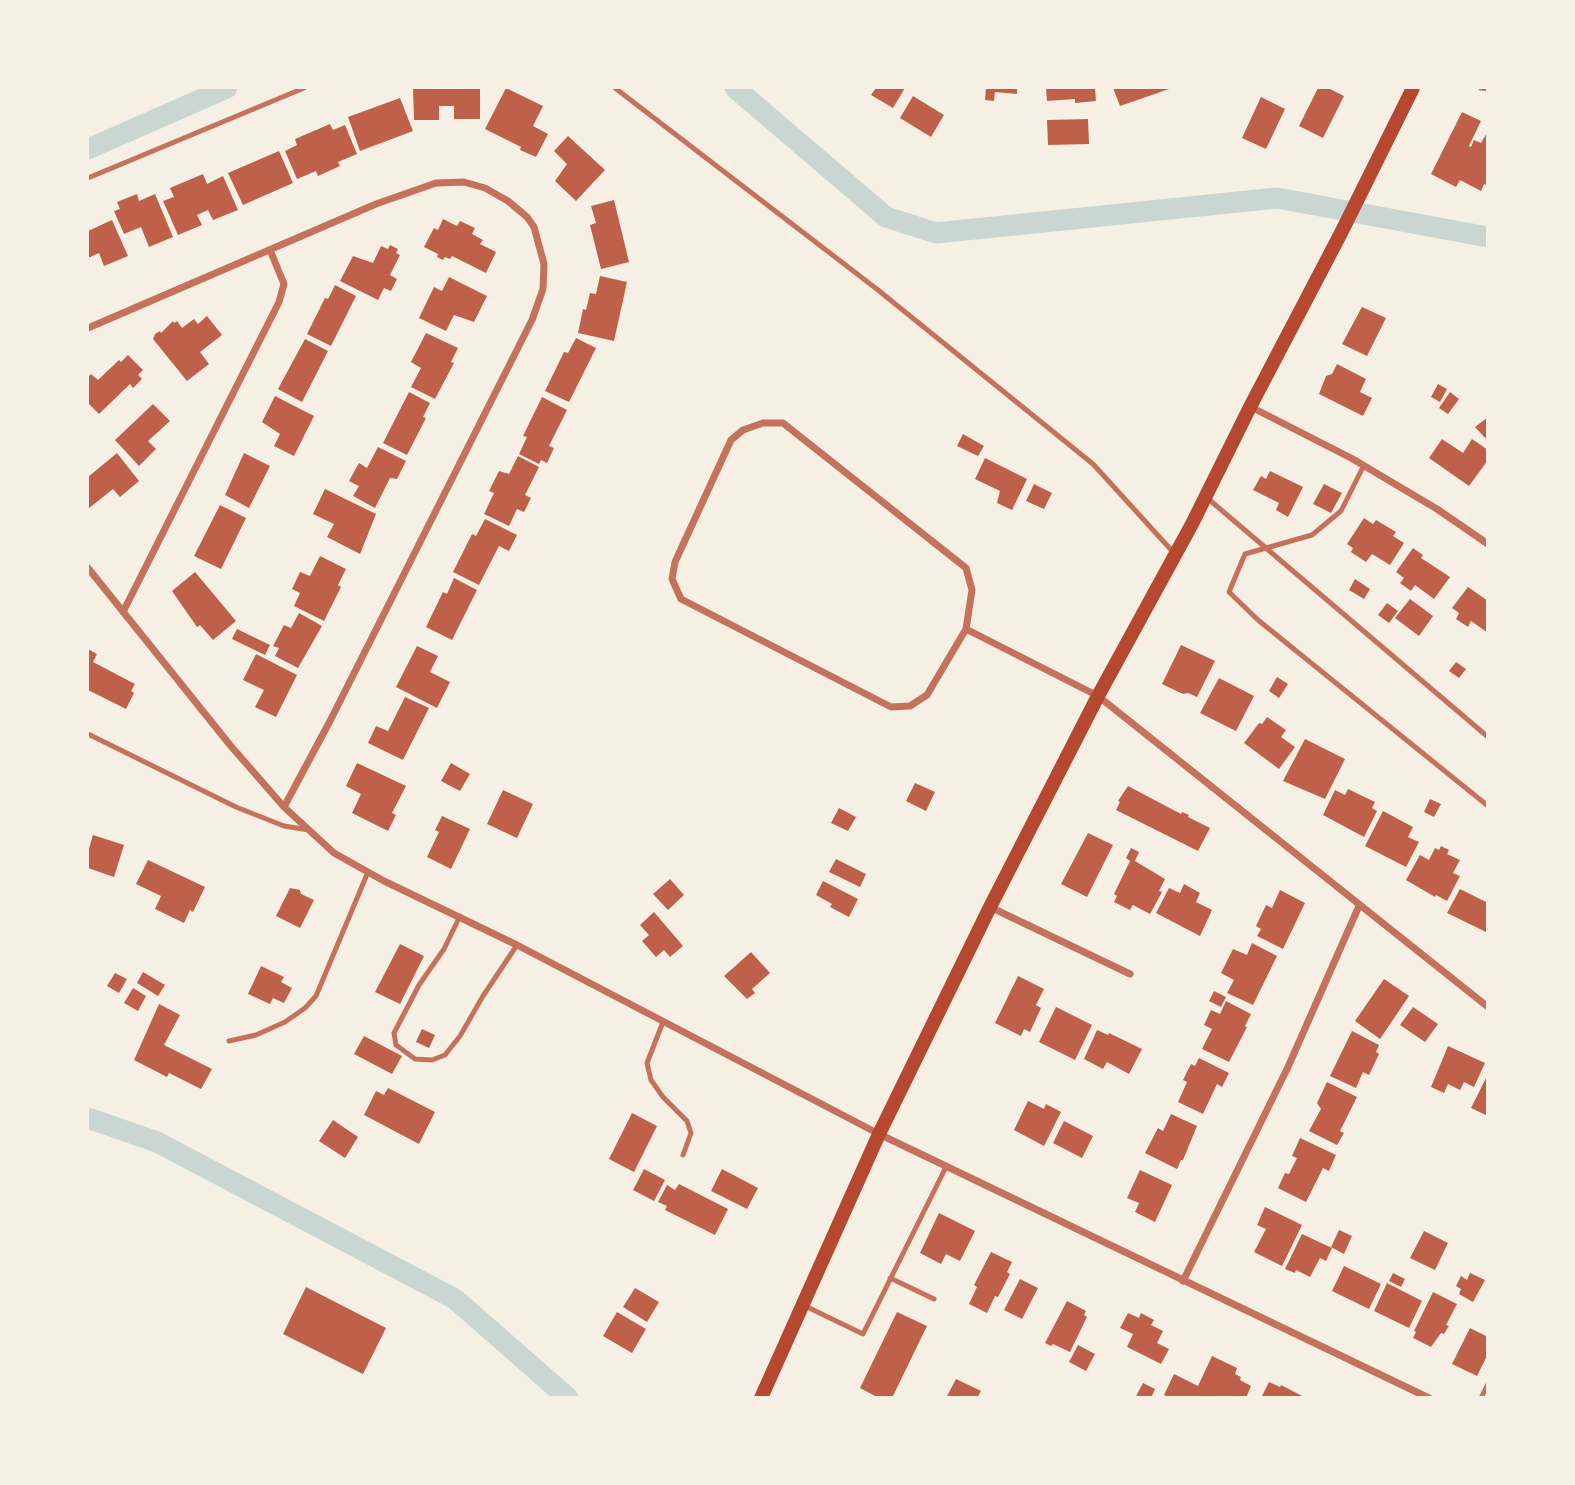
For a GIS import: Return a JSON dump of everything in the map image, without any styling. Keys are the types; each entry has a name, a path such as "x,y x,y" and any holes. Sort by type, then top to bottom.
{"main road":[{"path":"761,1398 879,1134 990,907 1098,696 1206,497 1413,88"}],"street":[{"path":"88,328 376,204 436,183 464,182 485,188 508,201 519,209 534,227 541,244 544,264 543,289 532,320 284,807"},
{"path":"123,612 279,302 284,284 270,250"},
{"path":"1250,407 1364,466 1437,509 1488,544"},
{"path":"763,423 783,423 966,568 972,590 967,629 927,695 909,706 891,707 681,599 672,579 675,562 731,440 743,430 763,423"},
{"path":"88,568 230,745 284,807 334,853 879,1134 1429,1398"},
{"path":"967,629 1098,696 1488,1007"},
{"path":"1183,1281 1288,1067 1359,906"},
{"path":"990,907 1130,974"}],"lane":[{"path":"88,178 304,88"},
{"path":"615,88 878,290 1093,464 1175,555"},
{"path":"1481,88 1488,89"},
{"path":"1364,466 1341,511 1312,535 1245,554 1228,592 1258,620 1488,806"},
{"path":"1206,497 1488,737"},
{"path":"88,734 236,807 284,826 309,830"},
{"path":"229,1041 256,1035 285,1022 305,1008 316,996 369,872"},
{"path":"460,916 444,949 419,985 394,1033 396,1045 415,1059 432,1060 445,1055 460,1036 517,945"},
{"path":"663,1022 647,1063 651,1080 663,1097 687,1121 691,1133 682,1155"},
{"path":"803,1304 863,1334 946,1167"},
{"path":"890,1278 934,1299"},
{"path":"1481,1398 1488,1384"}],"building":[{"path":"413,88 480,88 480,119 454,119 454,106 439,106 439,120 414,120"},
{"path":"506,88 543,106 533,126 548,134 536,157 485,129"},
{"path":"876,88 905,88 893,108 871,95"},
{"path":"986,88 1017,88 1017,94 995,92 994,101 985,100"},
{"path":"1046,88 1095,88 1096,101 1047,101"},
{"path":"1113,88 1172,88 1120,106"},
{"path":"1318,88 1328,88 1344,96 1323,138 1299,126"},
{"path":"913,96 944,115 931,137 900,118"},
{"path":"1261,97 1285,109 1266,149 1242,138"},
{"path":"400,98 413,131 360,151 348,117"},
{"path":"1462,112 1481,121 1469,146 1471,147 1474,140 1481,143 1488,131 1488,186 1484,184 1481,191 1460,180 1456,187 1431,174"},
{"path":"1088,119 1089,144 1048,145 1047,120"},
{"path":"330,124 333,130 345,125 357,154 338,162 340,166 318,176 316,171 297,179 285,151 297,145 295,139"},
{"path":"568,136 605,170 576,201 555,181 567,164 554,151"},
{"path":"279,151 293,183 243,205 228,173"},
{"path":"203,174 207,184 223,176 238,210 213,220 208,210 197,215 202,225 178,235 163,201 174,197 170,188"},
{"path":"137,194 139,201 155,194 173,237 149,247 141,227 124,234 114,211 120,209 117,202"},
{"path":"614,200 629,262 601,269 590,225 596,223 591,206"},
{"path":"443,219 457,226 460,221 475,228 472,234 483,240 480,244 496,252 486,273 452,256 443,260 437,257 438,254 424,247 434,228 438,230"},
{"path":"112,220 128,256 104,266 99,253 88,258 88,231"},
{"path":"390,245 398,249 396,253 400,255 390,275 397,279 391,291 384,288 378,300 340,281 353,256 373,263 381,246 388,249"},
{"path":"600,276 627,282 614,341 578,333 583,309 586,310 590,293 596,294"},
{"path":"449,277 487,296 474,322 454,315 446,331 419,318 434,287 442,291"},
{"path":"335,285 356,296 331,346 307,334 325,298 328,299"},
{"path":"1362,307 1386,318 1367,356 1342,344"},
{"path":"207,316 222,335 200,352 209,364 187,381 153,339 155,334 160,331 161,333 173,321 177,321 182,328 194,319 198,324"},
{"path":"426,333 458,348 451,362 454,363 435,399 411,387 421,368 411,362"},
{"path":"576,338 596,348 569,402 545,391 564,352 568,353"},
{"path":"305,339 328,351 302,402 278,389"},
{"path":"128,355 143,370 138,375 142,379 133,388 130,384 99,414 88,403 88,377 91,374 98,380"},
{"path":"1337,364 1366,379 1360,392 1372,398 1363,416 1319,394 1326,376 1332,374"},
{"path":"1438,384 1447,389 1440,402 1431,397"},
{"path":"409,392 430,403 423,417 426,418 407,455 383,443"},
{"path":"1450,392 1459,399 1448,414 1439,408"},
{"path":"275,396 314,416 294,456 274,446 280,434 262,422"},
{"path":"542,397 567,410 549,446 554,448 547,463 541,460 539,464 519,454 527,437 523,436"},
{"path":"153,404 170,421 148,441 156,449 139,466 115,440"},
{"path":"1488,417 1488,441 1475,427"},
{"path":"963,434 984,446 978,456 957,446"},
{"path":"1442,439 1463,453 1472,439 1488,450 1488,460 1469,486 1429,458"},
{"path":"378,447 406,461 397,479 390,478 375,508 353,496 359,486 349,481 359,463 367,468"},
{"path":"117,453 139,481 120,497 113,489 88,509 88,477"},
{"path":"244,453 270,466 249,508 225,495"},
{"path":"518,456 539,467 525,495 531,498 524,512 517,509 509,526 484,514 494,493 489,491 499,471 509,474"},
{"path":"985,458 1027,479 1012,510 997,503 1000,491 975,479"},
{"path":"1270,471 1303,487 1288,517 1276,510 1279,503 1253,490 1261,476 1266,479"},
{"path":"1034,484 1052,493 1044,509 1026,501"},
{"path":"1324,484 1342,493 1331,513 1313,504"},
{"path":"325,489 376,514 360,554 327,537 334,524 313,514"},
{"path":"220,505 246,518 221,569 194,556"},
{"path":"1364,518 1373,524 1376,520 1396,532 1393,536 1404,543 1390,565 1372,554 1366,562 1351,552 1353,548 1347,544"},
{"path":"485,519 517,535 509,551 499,546 479,585 453,572 472,534 476,536"},
{"path":"1413,548 1423,555 1421,558 1450,577 1434,599 1415,585 1411,591 1400,583 1404,578 1396,572"},
{"path":"320,556 346,569 338,585 341,587 324,621 294,606 300,593 292,589 300,572 310,576"},
{"path":"195,572 236,621 213,640 200,625 197,627 172,591"},
{"path":"454,578 477,590 452,640 426,627 443,592 447,594"},
{"path":"1355,579 1370,589 1364,599 1349,590"},
{"path":"1468,587 1488,601 1488,633 1471,621 1468,627 1456,619 1459,613 1452,608"},
{"path":"1410,599 1433,616 1419,636 1395,618"},
{"path":"1387,603 1398,611 1389,623 1378,615"},
{"path":"299,613 322,626 298,668 275,656 279,648 273,646 284,625 291,628"},
{"path":"237,629 270,645 265,655 232,639"},
{"path":"1181,645 1215,661 1197,697 1162,684"},
{"path":"417,646 438,656 430,672 450,682 437,708 396,687"},
{"path":"88,649 97,654 93,662 135,684 131,691 134,693 126,709 88,690"},
{"path":"256,654 297,675 276,717 255,707 264,690 243,680"},
{"path":"1456,662 1466,669 1459,678 1449,671"},
{"path":"1277,677 1288,684 1279,698 1269,691"},
{"path":"1219,678 1254,696 1236,731 1200,713"},
{"path":"405,697 429,708 403,760 368,743 376,726 388,731"},
{"path":"1267,717 1286,730 1281,737 1295,747 1279,769 1244,743"},
{"path":"1305,739 1345,759 1325,799 1283,781"},
{"path":"357,763 406,786 392,813 396,815 388,831 352,813 361,794 346,786"},
{"path":"451,763 470,774 460,791 441,781"},
{"path":"915,783 935,792 926,811 906,801"},
{"path":"1128,786 1210,828 1198,851 1116,810 1120,802 1118,801"},
{"path":"1348,789 1375,802 1372,808 1377,811 1364,837 1323,815 1335,790 1345,795"},
{"path":"503,790 533,804 517,838 487,824"},
{"path":"1430,799 1441,804 1434,817 1424,812"},
{"path":"839,808 856,817 848,831 831,823"},
{"path":"1383,811 1413,827 1408,837 1419,842 1406,867 1365,846"},
{"path":"442,816 470,829 451,869 427,857 439,832 435,830"},
{"path":"1088,833 1113,845 1087,897 1061,884"},
{"path":"93,835 124,845 114,877 88,868 88,852"},
{"path":"1441,846 1449,850 1447,854 1460,860 1453,873 1460,876 1447,901 1406,880 1420,855 1429,860 1435,848 1439,850"},
{"path":"1131,848 1139,852 1135,861 1165,879 1159,891 1162,892 1150,914 1133,905 1130,910 1114,902 1117,896 1114,894 1130,861 1126,858"},
{"path":"836,859 866,874 860,887 829,872"},
{"path":"148,860 205,887 193,912 190,910 184,923 155,909 161,896 136,884"},
{"path":"670,879 684,895 668,910 653,894"},
{"path":"823,881 858,899 849,917 830,907 832,904 816,895"},
{"path":"1184,884 1200,893 1196,902 1212,910 1200,936 1156,913 1169,888 1180,893"},
{"path":"290,888 300,890 301,894 314,900 300,928 276,916"},
{"path":"1460,889 1488,903 1488,933 1447,913"},
{"path":"1280,890 1305,903 1283,949 1257,936 1261,929 1256,926 1266,905 1272,908"},
{"path":"654,912 683,946 670,957 664,950 656,957 642,941 649,935 640,925"},
{"path":"1252,943 1277,956 1253,1005 1227,993 1234,980 1221,973 1233,949 1247,955"},
{"path":"400,944 424,956 400,1004 375,992"},
{"path":"751,952 770,973 752,989 755,993 747,999 724,976"},
{"path":"261,966 284,977 281,982 292,988 284,1003 273,998 270,1004 248,994"},
{"path":"143,972 165,985 158,996 137,983"},
{"path":"115,973 127,979 119,993 107,986"},
{"path":"1018,976 1044,989 1036,1005 1041,1008 1030,1032 1024,1029 1021,1036 995,1023"},
{"path":"1384,979 1409,996 1380,1039 1355,1021"},
{"path":"133,988 146,996 138,1011 124,1003"},
{"path":"1214,991 1226,997 1221,1007 1209,1001"},
{"path":"1226,1001 1251,1014 1229,1062 1202,1049 1212,1029 1204,1025 1211,1010 1220,1014"},
{"path":"159,1004 180,1015 164,1045 212,1069 201,1089 169,1073 167,1077 134,1060"},
{"path":"1056,1007 1092,1025 1075,1060 1039,1042"},
{"path":"1413,1007 1438,1024 1425,1042 1400,1025"},
{"path":"422,1029 435,1035 429,1048 416,1042"},
{"path":"1097,1030 1142,1049 1129,1074 1107,1062 1103,1069 1084,1059"},
{"path":"1352,1031 1379,1045 1376,1052 1379,1054 1369,1075 1363,1072 1356,1088 1330,1076"},
{"path":"364,1036 402,1056 392,1074 354,1054"},
{"path":"1448,1046 1485,1063 1474,1087 1464,1082 1460,1090 1448,1084 1444,1093 1431,1087"},
{"path":"1199,1058 1229,1073 1222,1087 1217,1084 1203,1114 1178,1102 1187,1082 1183,1080 1191,1064 1195,1066"},
{"path":"1488,1074 1488,1116 1471,1108"},
{"path":"1327,1082 1357,1097 1340,1131 1344,1133 1337,1145 1309,1131 1321,1109 1317,1103"},
{"path":"388,1088 435,1112 419,1144 364,1115 376,1091 384,1095"},
{"path":"1028,1101 1044,1109 1046,1104 1061,1112 1044,1146 1014,1130"},
{"path":"632,1113 657,1126 634,1172 609,1159"},
{"path":"1171,1114 1197,1126 1177,1169 1145,1153 1158,1128 1163,1131"},
{"path":"333,1120 358,1137 345,1158 319,1141"},
{"path":"1064,1121 1093,1136 1082,1158 1053,1143"},
{"path":"1300,1138 1336,1155 1329,1171 1323,1168 1306,1202 1278,1188 1285,1173 1289,1174 1297,1158 1292,1156"},
{"path":"644,1169 665,1180 654,1201 633,1190"},
{"path":"722,1169 758,1188 747,1209 711,1191"},
{"path":"1140,1170 1172,1185 1155,1222 1135,1212 1139,1203 1127,1198"},
{"path":"679,1184 728,1209 715,1235 665,1210 667,1206 658,1202 667,1185 675,1190"},
{"path":"1265,1207 1302,1225 1282,1266 1254,1252 1266,1229 1257,1225"},
{"path":"939,1213 975,1231 960,1261 946,1254 941,1264 920,1253"},
{"path":"1339,1230 1352,1236 1344,1254 1331,1247"},
{"path":"1424,1231 1448,1243 1435,1270 1410,1258"},
{"path":"1302,1234 1332,1248 1326,1261 1320,1258 1310,1277 1296,1270 1295,1273 1285,1269"},
{"path":"991,1252 1012,1262 1007,1272 1010,1274 987,1313 969,1304 977,1287 974,1285"},
{"path":"1344,1266 1381,1284 1369,1309 1332,1291"},
{"path":"1393,1273 1405,1279 1401,1287 1389,1281"},
{"path":"1470,1273 1485,1280 1473,1302 1459,1294 1461,1289 1456,1286 1461,1276 1467,1280"},
{"path":"1020,1279 1038,1288 1022,1319 1004,1310"},
{"path":"1387,1283 1422,1301 1409,1328 1374,1311"},
{"path":"306,1287 386,1328 363,1374 283,1334"},
{"path":"635,1288 659,1302 647,1322 623,1307"},
{"path":"1433,1292 1457,1304 1446,1325 1449,1326 1431,1347 1413,1338"},
{"path":"1067,1301 1086,1311 1084,1315 1087,1317 1070,1352 1045,1343"},
{"path":"617,1312 646,1329 632,1353 603,1336"},
{"path":"897,1312 927,1326 892,1398 879,1398 860,1388"},
{"path":"1128,1313 1139,1318 1141,1313 1154,1320 1151,1325 1163,1331 1157,1343 1169,1349 1161,1364 1127,1347 1133,1334 1120,1328"},
{"path":"1470,1328 1488,1337 1488,1354 1477,1376 1452,1364"},
{"path":"1078,1345 1095,1354 1086,1371 1069,1362"},
{"path":"1212,1356 1237,1368 1235,1374 1251,1386 1246,1398 1170,1398 1164,1395 1174,1374 1198,1386"},
{"path":"956,1379 981,1391 977,1398 946,1398"},
{"path":"1269,1382 1280,1387 1281,1385 1306,1398 1261,1398"},
{"path":"1143,1383 1155,1389 1151,1398 1135,1398"}],"waterway":[{"path":"88,149 227,88"},
{"path":"735,88 886,217 936,233 1277,198 1488,237"},
{"path":"88,1118 157,1142 455,1299 568,1398"}]}
